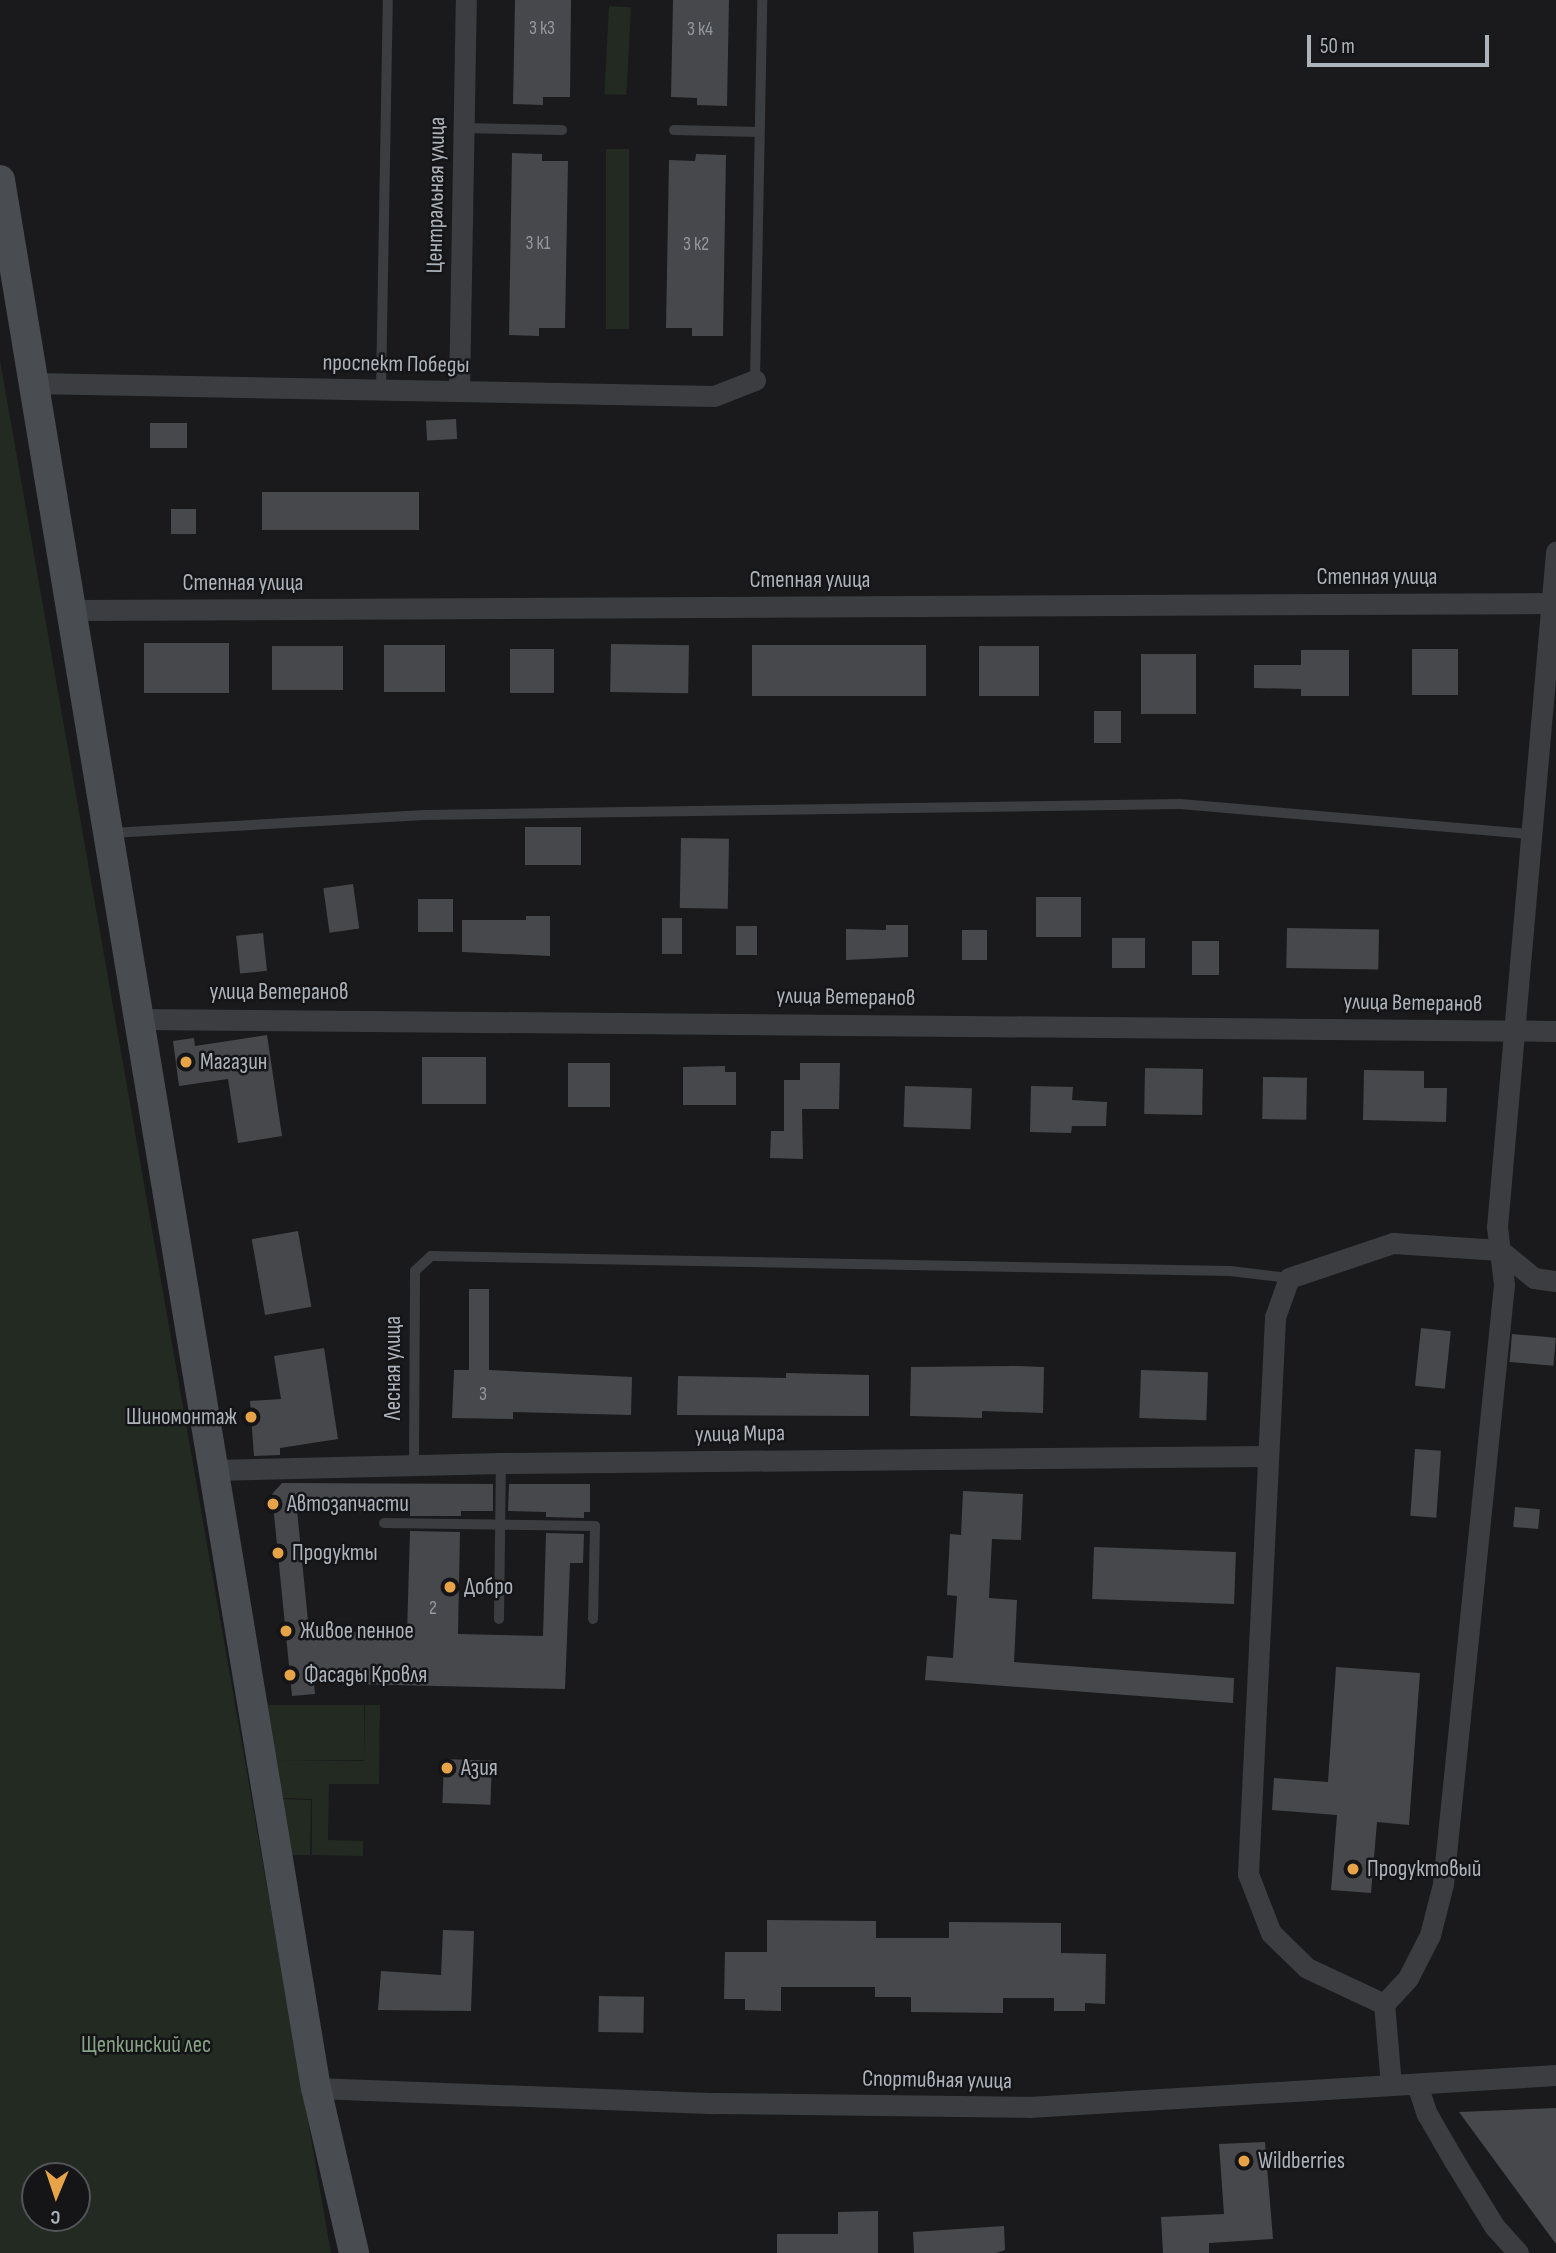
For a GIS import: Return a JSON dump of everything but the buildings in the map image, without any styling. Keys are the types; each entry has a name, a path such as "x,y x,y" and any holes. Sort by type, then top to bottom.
{"main road":[{"path":"0,180 105,833 316,2088 354,2253"}],"street":[{"name":"Центральная улица","path":"459,391 466,0"},
{"name":"проспект Победы","path":"32,383 714,396 755,380"},
{"path":"1391,2085 1384,2004 1408,1978 1430,1935 1443,1884 1504,1284 1497,1227 1531,834 1548,725 1550,603 1556,552"},
{"name":"Степная улица","path":"70,610 1550,603"},
{"name":"улица Ветеранов","path":"136,1019 1556,1031"},
{"path":"1384,2004 1307,1968 1271,1933 1248,1874 1275,1317 1289,1278 1393,1243 1500,1250 1534,1278 1556,1281"},
{"name":"улица Мира","path":"212,1471 501,1463 1268,1456"},
{"name":"Спортивная улица","path":"316,2088 715,2103 1029,2107 1556,2075"},
{"path":"1417,2084 1427,2114 1453,2159 1494,2226 1518,2253"}],"lane":[{"path":"381,390 388,0"},
{"path":"755,380 762,0"},
{"path":"464,128 562,130"},
{"path":"674,130 760,132"},
{"path":"105,833 424,815 1180,804 1531,834"},
{"name":"Лесная улица","path":"414,1465 415,1271 431,1256 1230,1271 1289,1278"},
{"path":"499,1619 501,1463"},
{"path":"384,1523 595,1526 593,1619"}],"green space":[{"path":"609,6 631,7 626,95 604,94"},
{"path":"606,149 629,149 629,329 606,329"},
{"name":"Щепкинский лес","path":"0,360 331,2253 0,2253"},
{"path":"268,1705 364,1705 364,1760 268,1760"},
{"path":"365,1705 380,1705 379,1784 329,1784 328,1840 363,1841 363,1856 312,1855 312,1799 282,1798 277,1760 364,1761"},
{"path":"282,1799 311,1800 310,1855 290,1855"}],"place":[{"name":"Магазин","path":"186,1062"},
{"name":"Шиномонтаж","path":"251,1417"},
{"name":"Автозапчасти","path":"273,1504"},
{"name":"Продукты","path":"278,1553"},
{"name":"Добро","path":"450,1587"},
{"name":"Живое пенное","path":"286,1631"},
{"name":"Фасады Кровля","path":"290,1675"},
{"name":"Азия","path":"447,1768"},
{"name":"Продуктовый","path":"1353,1869"},
{"name":"Wildberries","path":"1244,2161"}]}
